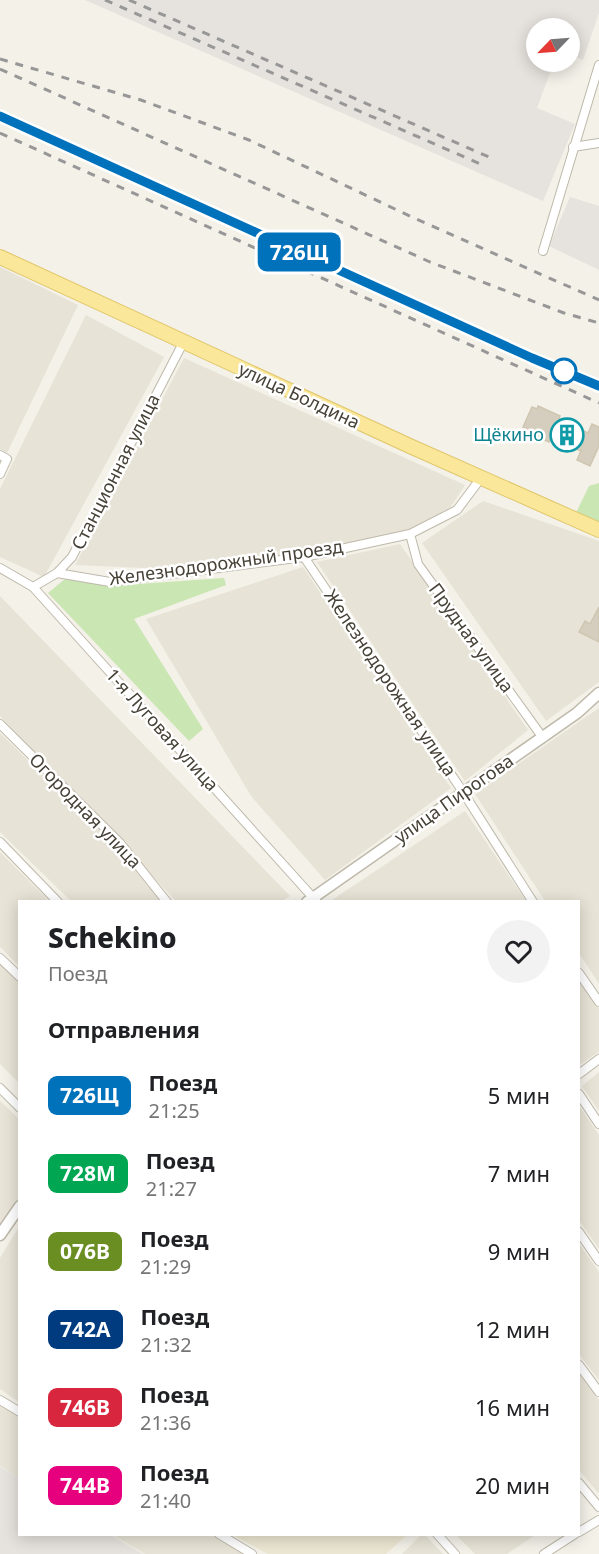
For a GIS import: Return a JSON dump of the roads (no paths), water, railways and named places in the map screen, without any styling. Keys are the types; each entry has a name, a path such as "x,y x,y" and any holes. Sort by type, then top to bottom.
{"main road":[{"name":"улица Болдина","path":"0,257 183,343 599,530"}],"street":[{"path":"543,251 599,65"},
{"path":"573,147 599,142"},
{"name":"Станционная улица","path":"33,587 57,573 72,557 183,343"},
{"path":"0,455 7,459 0,474"},
{"name":"Железнодорожный проезд","path":"57,573 110,582 304,557 410,534 457,510 481,478"},
{"name":"Прудная улица","path":"410,534 418,564 543,738"},
{"name":"Железнодорожная улица","path":"304,557 463,792 532,900"},
{"name":"1-я Луговая улица","path":"0,568 33,587 312,900"},
{"name":"улица Пирогова","path":"312,900 543,738 577,713 599,693"},
{"name":"Огородная улица","path":"0,724 120,843 165,900"},
{"path":"0,842 56,900"},
{"path":"0,958 18,975"},
{"path":"580,974 599,1002"},
{"path":"580,1073 599,1059"},
{"path":"0,1088 18,1105"},
{"path":"580,1096 599,1124"},
{"path":"0,1235 18,1209"},
{"path":"580,1233 599,1261"},
{"path":"580,1366 599,1392"},
{"path":"0,1400 18,1411"},
{"path":"580,1484 599,1507"},
{"path":"580,1531 599,1520"},
{"path":"222,1536 252,1554"},
{"path":"439,1536 455,1554"},
{"path":"544,1554 572,1536"}],"railway":[{"path":"105,0 485,166"},
{"path":"129,0 489,157"},
{"path":"0,59 141,100 249,140 414,218 599,300"},
{"path":"0,69 430,262 564,313 599,323"},
{"path":"0,116 532,358 599,386"},
{"path":"0,133 599,403"}],"train":[{"name":"726Щ","path":"0,116 532,358 599,386"}],"place":[{"name":"Щёкино","path":"567,435"}]}
